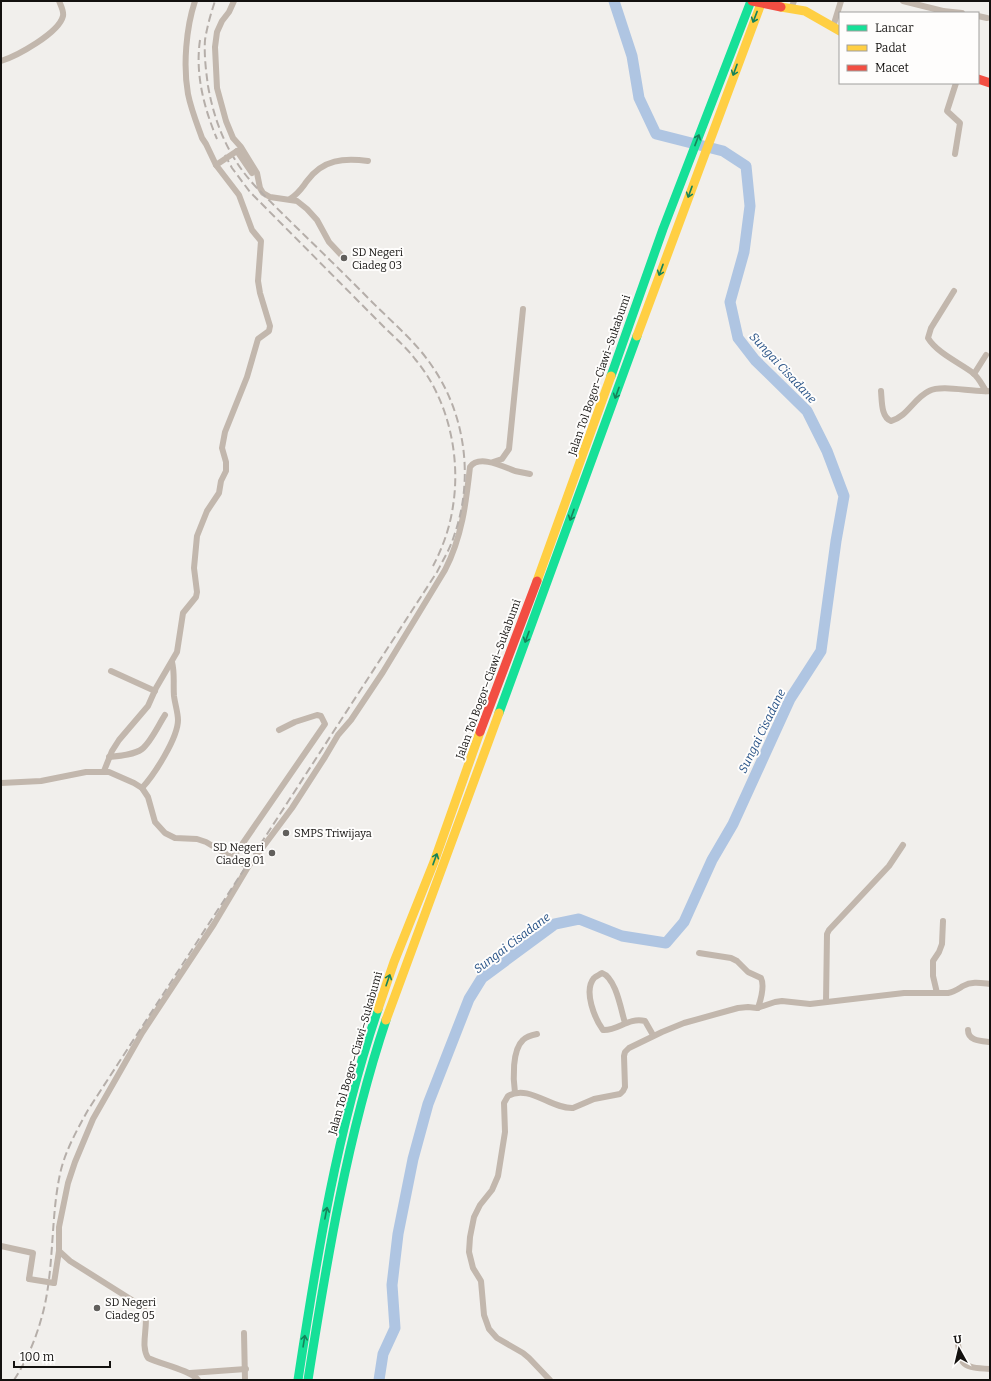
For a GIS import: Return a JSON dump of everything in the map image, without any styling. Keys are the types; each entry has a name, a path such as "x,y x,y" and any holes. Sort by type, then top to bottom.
{"main road":[{"path":"752,1 781,7 793,5 837,28"},
{"name":"Jalan Tol Bogor–Ciawi–Sukabumi","path":"298,1380 313,1282 330,1188 346,1118 374,1021 394,962 434,862 495,692 589,440 663,229 752,1"},
{"name":"Jalan Tol Bogor–Ciawi–Sukabumi","path":"308,1380 323,1282 357,1120 385,1024 404,967 443,867 674,234 762,1"},
{"path":"979,79 990,83"}],"street":[{"path":"1,61 23,52 56,26 63,14 59,1"},
{"path":"104,771 109,757 119,740 145,710 172,662 178,648 184,613 196,597 197,592 194,568 197,536 207,511 219,493 221,481 226,471 226,462 222,448 225,432 247,377 258,339 269,331 270,326 258,281 261,241 252,230 238,195 216,165 202,138 188,94 185,63 189,25 195,1"},
{"path":"234,1 229,12 222,20 217,32 215,47 217,88 226,121 233,138 241,147 257,173 263,193 270,197 297,201 307,209 316,220 329,242 344,258"},
{"path":"839,12 841,1"},
{"path":"906,1 943,12"},
{"path":"837,28 839,14"},
{"path":"979,16 987,18"},
{"path":"955,154 960,123 949,114 948,111 956,84"},
{"path":"216,165 237,151 260,182"},
{"path":"290,199 298,194 307,181 320,167 335,161 350,159 368,161"},
{"path":"954,291 931,328 928,338 954,361 974,374 988,391"},
{"path":"1,1246 33,1254 29,1279 54,1283 59,1251 59,1227 68,1183 96,1112 142,1033 214,924 248,867 292,808 338,735 351,720 383,672 441,576 452,556 462,526 467,502 470,467 472,464 479,462 493,462 502,459 509,449 523,309"},
{"path":"974,374 986,355"},
{"path":"881,391 884,415 891,421 900,417 925,393 933,389 944,388 988,391"},
{"path":"493,462 530,474"},
{"path":"142,788 154,772 177,728 178,718 174,696 174,675 172,662"},
{"path":"111,671 155,691"},
{"path":"109,757 142,750 165,715"},
{"path":"232,859 325,724 321,716 317,715 295,722 278,730"},
{"path":"1,783 41,782 86,772 104,771 115,774 142,788 148,797 155,822 165,832 175,838 201,840 248,867"},
{"path":"826,1002 827,934 829,930 889,866 904,845"},
{"path":"937,992 933,976 933,961 942,944 943,921"},
{"path":"699,953 732,958 748,972 761,978 763,983 758,1008"},
{"path":"625,1023 613,984 607,975 602,974 597,976 592,982 590,994 592,1009 603,1030 608,1030 636,1020 645,1021 654,1035"},
{"path":"550,1380 526,1356 497,1338 489,1329 484,1316 481,1281 473,1268 469,1252 474,1217 480,1205 494,1185 499,1170 505,1132 505,1099 508,1096 514,1093 528,1094 561,1107 570,1108 622,1093 625,1088 625,1052 630,1047 654,1035 684,1023 725,1012 743,1008 758,1008 782,1001 806,1004 904,993 952,992 972,983 980,982 990,984"},
{"path":"968,1030 968,1035 970,1037 990,1042"},
{"path":"514,1093 512,1078 518,1047 521,1041 527,1037 537,1034"},
{"path":"59,1251 66,1258 89,1273 141,1304 146,1313 146,1356 154,1361 189,1373 198,1380"},
{"path":"244,1333 246,1369 245,1380"},
{"path":"957,1337 960,1358 966,1366 990,1369"},
{"path":"189,1373 246,1369"}],"waterway":[{"name":"Sungai Cisadane","path":"379,1380 383,1354 395,1328 392,1285 398,1234 413,1159 428,1104 469,999 482,978 555,924 579,919 622,936 666,943 684,922 712,860 733,824 790,699 821,651 836,541 844,496 827,451 807,411 755,360 738,338 730,302 744,252 750,206 746,166 723,151 656,134 639,98 632,56 614,1"}],"railway":[{"path":"14,1380 29,1353 43,1314 50,1271 57,1190 65,1157 76,1133 88,1110 437,572 454,536 464,493 465,471 463,448 453,405 444,385 426,357 404,332 256,187 246,176 224,140 211,100 205,63 205,40 215,1"},
{"path":"200,40 199,65 202,91 208,115 217,139"},
{"path":"225,155 232,168 250,192 408,350 426,374 436,391 444,409 453,448 455,487 452,514 448,529 440,552 433,566"}],"traffic: fast":[{"path":"611,376 663,229 751,1"},
{"path":"499,713 637,336"},
{"path":"298,1380 330,1193 351,1100 378,1009"},
{"path":"308,1380 331,1244 349,1153 372,1064 386,1020"}],"traffic: slow":[{"path":"637,336 762,1"},
{"path":"781,7 805,11 839,30"},
{"path":"537,581 611,376"},
{"path":"386,1020 499,713"},
{"path":"378,1009 394,962 434,862 480,732"}],"traffic: jam":[{"path":"752,1 781,7"},
{"path":"979,79 990,83"},
{"path":"480,732 537,581"}],"place":[{"name":"SD Negeri Ciadeg 03","path":"344,258"},
{"name":"SMPS Triwijaya","path":"286,833"},
{"name":"SD Negeri Ciadeg 01","path":"272,853"},
{"name":"SD Negeri Ciadeg 05","path":"97,1308"}]}
